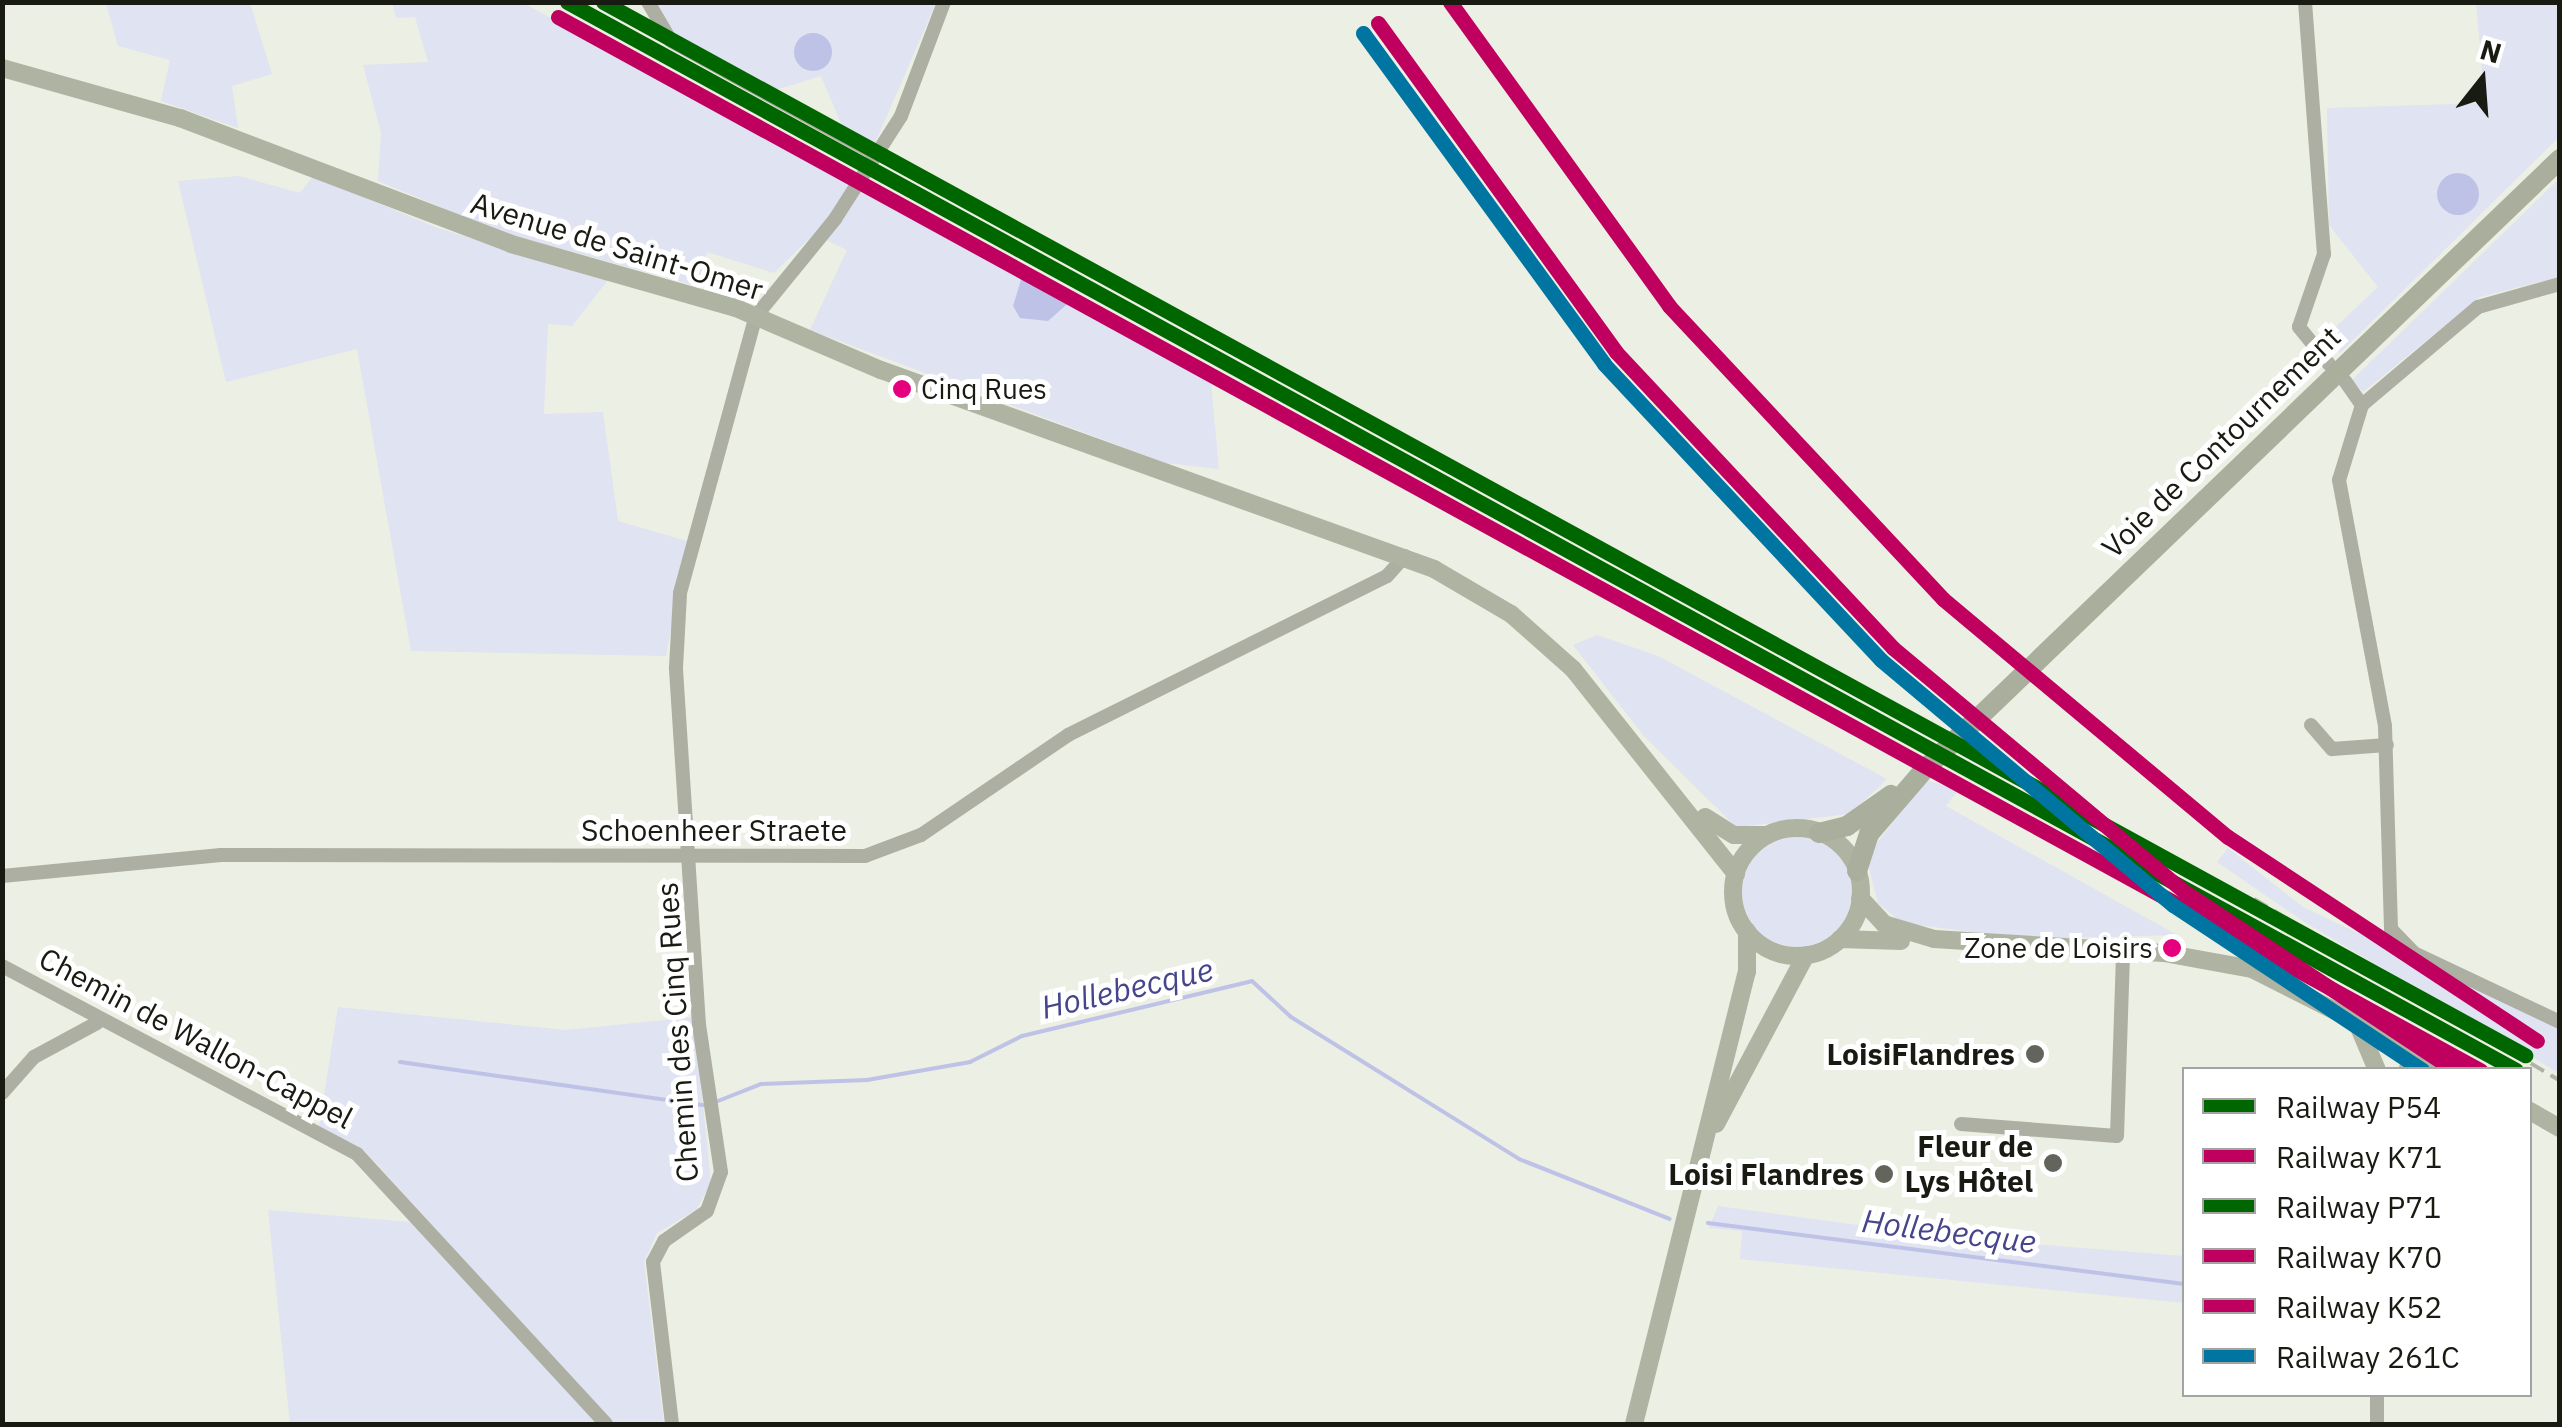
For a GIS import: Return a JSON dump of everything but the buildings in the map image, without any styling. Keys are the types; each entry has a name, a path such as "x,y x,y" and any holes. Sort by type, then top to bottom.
{"highway":[{"name":"Voie de Contournement","path":"1819,832 1848,826 1924,769 2560,159"},
{"name":"Voie de Contournement","path":"1857,872 1869,834 1924,769"}],"main road":[{"name":"Avenue de Saint-Omer","path":"2,68 208,128 511,244 756,316 1405,556 1480,593 1542,639 1656,770 1736,874"},
{"name":"Avenue de Saint-Omer","path":"1656,770 1722,830 1769,835"},
{"path":"1634,1424 1748,972 1747,932 1734,904 1736,874 1769,835 1819,832 1857,872 1860,898 1840,938"},
{"path":"1860,898 1884,924 1923,937 2261,972 2447,1067"},
{"path":"1747,932 1770,950 1806,955"},
{"path":"1694,1186 1739,1071 1806,955 1840,938 1870,934 2000,958 2123,956 2215,970 2286,990 2354,1022 2376,1063 2399,1043"},
{"path":"2399,1043 2407,1067"},
{"path":"2532,1112 2560,1128"}],"street":[{"path":"648,2 671,41 875,154"},
{"path":"756,316 875,154 908,102 944,2"},
{"path":"2305,2 2324,254 2299,327 2329,364"},
{"path":"2560,284 2478,307 2362,405 2340,480 2387,745 2394,934 2560,1022"},
{"name":"Chemin des Cinq Rues","path":"672,1424 653,1262 664,1241 707,1210 720,1172 700,1034 676,613 756,316"},
{"path":"2345,381 2362,405"},
{"name":"Schoenheer Straete","path":"2,876 221,855 830,860 906,843 1068,735 1387,576 1405,556"},
{"path":"2310,725 2336,750 2387,745"},
{"path":"1961,1124 2118,1136 2123,956"},
{"name":"Chemin de Wallon-Cappel","path":"2,966 97,1023 357,1154 606,1424"},
{"path":"2,1093 34,1057 97,1023"},
{"path":"2377,1424 2378,1397"}],"shaded area":[{"path":"106,3 250,3 272,74 232,86 238,128 161,101 170,60 118,46"},
{"path":"392,3 523,3 1210,372 1219,469 1166,463 810,330 847,250 814,234 774,273 707,252 696,286 501,232 378,181 381,133 363,65 428,62 415,17 396,18"},
{"path":"656,3 936,3 875,143 845,133 821,76 769,92 675,34"},
{"path":"2476,3 2559,3 2559,137 2340,353 2324,338 2378,287 2329,225 2327,108 2485,103"},
{"path":"239,176 300,193 313,176 438,228 608,280 572,326 548,324 544,414 603,412 618,521 687,541 666,656 411,651 357,349 226,382 178,181"},
{"path":"2559,179 2559,277 2480,297 2363,392 2352,380"},
{"path":"1597,635 1658,656 1887,779 1850,814 1736,827 1644,736 1573,645"},
{"path":"1926,780 1958,790 1946,806 2177,935 2027,939 1902,923 1878,903 1866,857"},
{"path":"1797,837 1818,841 1836,853 1848,871 1852,892 1848,913 1836,931 1818,943 1797,947 1776,943 1758,931 1746,913 1742,892 1746,871 1758,853 1776,841"},
{"path":"2228,848 2303,907 2559,1028 2559,1073 2306,923 2217,862"},
{"path":"338,1007 566,1030 694,1017 711,1183 696,1210 657,1233 644,1262 664,1424 613,1424 377,1164 319,1127"},
{"path":"1718,1206 1954,1238 2182,1256 2182,1303 1740,1259 1742,1231 1709,1228"},
{"path":"268,1210 410,1222 599,1424 290,1424"}],"water":[{"path":"813,33 827,38 832,52 827,66 813,71 799,66 794,52 799,38"},
{"path":"2458,173 2473,179 2479,194 2473,209 2458,215 2443,209 2437,194 2443,179"},
{"path":"1024,270 1074,298 1048,321 1020,318 1013,306"}],"waterway":[{"name":"Hollebecque","path":"718,1101 761,1084 867,1080 970,1062 1022,1036 1252,981 1291,1017 1519,1159 1670,1219"},
{"name":"Hollebecque","path":"400,1062 703,1105"},
{"name":"Hollebecque","path":"1708,1223 2182,1284"}],"railway":[{"path":"2254,899 2560,1081"}],"rail line":[{"name":"P54","path":"567,2 2511,1067"},
{"name":"P71","path":"603,2 2525,1055"},
{"name":"K52","path":"1450,2 1669,306 1943,599 2228,837 2537,1041"},
{"name":"K71","path":"558,17 2475,1067"},
{"name":"K70","path":"1378,23 1616,352 1893,648 2185,892 2449,1067"},
{"name":"261C","path":"1363,33 1604,364 1881,660 2173,905 2417,1067"}],"place":[{"name":"Cinq Rues","path":"902,389"},
{"name":"Zone de Loisirs","path":"2172,948"},
{"name":"LoisiFlandres","path":"2035,1054"},
{"name":"Fleur de Lys Hôtel","path":"2053,1163"},
{"name":"Loisi Flandres","path":"1884,1174"}]}
